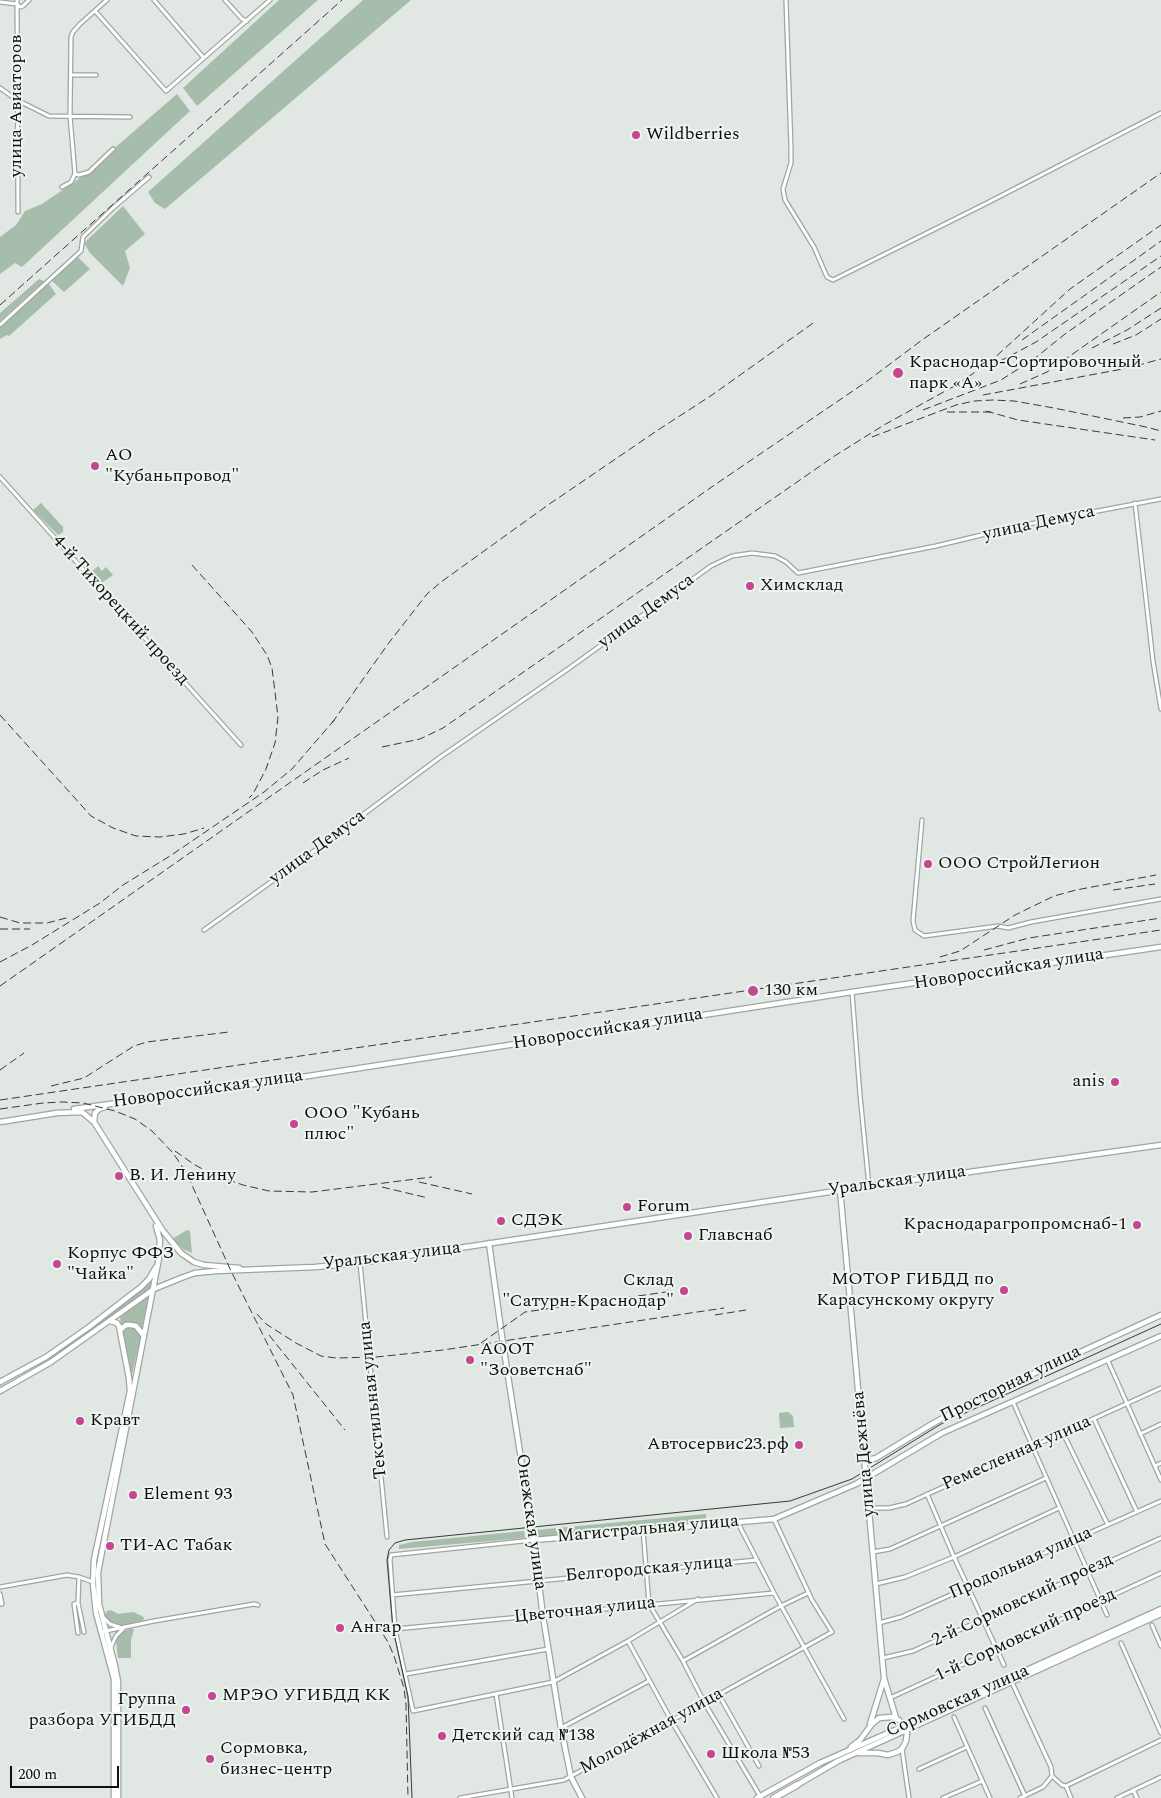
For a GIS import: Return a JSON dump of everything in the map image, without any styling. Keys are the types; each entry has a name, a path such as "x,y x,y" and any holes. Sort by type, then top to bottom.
{"highway":[{"name":"Сормовская улица","path":"774,1798 797,1785"}],"main road":[{"name":"Новороссийская улица","path":"0,1122 118,1103 432,1058 852,992 1161,947"},
{"path":"94,1122 95,1113 98,1109 118,1103"},
{"name":"Новороссийская улица","path":"56,1113 82,1112 94,1122 170,1242 194,1262"},
{"name":"Уральская улица","path":"154,1289 195,1273 360,1262 879,1184 1161,1144"},
{"name":"улица Дежнёва","path":"840,1190 884,1678 896,1718"},
{"path":"118,1798 118,1682 111,1648 93,1598 94,1560 154,1289 160,1240 153,1217"},
{"name":"Онежская улица","path":"490,1243 553,1682 571,1777 582,1798"},
{"path":"0,1382 62,1347 145,1283 155,1269 159,1258"},
{"path":"194,1262 197,1266 195,1273"},
{"name":"Уральская улица","path":"194,1262 204,1265 242,1269 273,1268"},
{"path":"0,1390 51,1362 77,1345 154,1289"},
{"name":"Просторная улица","path":"865,1461 876,1458 974,1401 1161,1315"},
{"path":"109,1321 117,1323 120,1330 131,1395 99,1560 98,1593 114,1679 114,1798"},
{"path":"120,1330 126,1325 136,1326 144,1336"},
{"name":"Просторная улица","path":"867,1477 942,1433 1161,1336"},
{"path":"62,1347 77,1345"},
{"name":"Магистральная улица","path":"534,1540 774,1519 842,1491 867,1477"},
{"name":"Сормовская улица","path":"1011,1680 1161,1609"},
{"name":"Сормовская улица","path":"758,1797 825,1761 869,1744 1161,1614"},
{"path":"878,1753 869,1744 867,1736 884,1678"},
{"path":"837,1756 856,1744 879,1718 888,1716 896,1718 905,1728 906,1739 902,1749 892,1755 878,1753 855,1754"},
{"name":"Сормовская улица","path":"797,1785 828,1766 855,1754 869,1744"}],"street":[{"path":"0,2 17,2 20,7 29,0"},
{"path":"62,187 71,182 75,174 70,116 71,37 73,32 107,0"},
{"path":"154,0 203,57"},
{"path":"225,0 242,19 247,21"},
{"path":"95,11 166,91 270,0"},
{"path":"786,0 791,163 783,189 785,200 814,247 827,277 833,280 978,208 1161,113"},
{"name":"улица Авиаторов","path":"17,2 18,212"},
{"path":"71,75 96,75"},
{"path":"0,88 17,100 49,116 130,117"},
{"path":"75,174 79,175 90,172 113,149"},
{"path":"0,325 81,251 83,237 149,177"},
{"name":"4-й Тихорецкий проезд","path":"0,477 240,744"},
{"name":"улица Демуса","path":"204,930 439,758 568,670 712,566 732,556 752,553 775,556 786,562 798,573 936,546 1019,526 1161,499"},
{"path":"1136,503 1153,661 1161,709"},
{"path":"922,820 912,921 915,930 924,936 998,926 1008,928 1161,899"},
{"path":"852,992 869,1186"},
{"name":"Текстильная улица","path":"360,1262 387,1537"},
{"path":"1108,1361 1161,1480"},
{"name":"Ремесленная улица","path":"870,1508 897,1507 1161,1388"},
{"path":"1013,1402 1107,1615"},
{"path":"1094,1419 1137,1512"},
{"path":"1140,1434 1161,1424"},
{"path":"1063,1433 1108,1525"},
{"path":"1155,1466 1161,1463"},
{"path":"873,1552 890,1549 1046,1478"},
{"path":"927,1494 1004,1665"},
{"name":"Продольная улица","path":"879,1622 901,1617 1161,1501"},
{"path":"876,1584 905,1577 954,1557 1060,1508"},
{"path":"683,1661 808,1593 774,1519"},
{"path":"738,1523 781,1606 844,1719"},
{"path":"643,1530 649,1604 683,1661 758,1797"},
{"name":"2-й Сормовский проезд","path":"883,1658 913,1651 1161,1538"},
{"name":"Магистральная улица","path":"392,1595 391,1555 534,1540"},
{"name":"Белгородская улица","path":"392,1595 647,1569 757,1560"},
{"name":"1-й Сормовский проезд","path":"890,1698 1161,1574"},
{"path":"0,1587 67,1575 93,1582"},
{"path":"79,1577 78,1603 84,1632"},
{"name":"Цветочная улица","path":"395,1629 774,1593"},
{"name":"Молодёжная улица","path":"460,1798 564,1780 571,1777 671,1720 805,1648 832,1632 808,1593"},
{"path":"0,1594 2,1604 0,1604"},
{"path":"392,1595 395,1629 414,1711 553,1682 628,1641 698,1599"},
{"path":"78,1603 74,1604 78,1634"},
{"path":"104,1631 254,1604 258,1605"},
{"path":"101,1612 105,1620 110,1624 119,1627 127,1626"},
{"path":"1152,1625 1161,1646"},
{"path":"111,1648 116,1636 127,1626"},
{"path":"628,1641 671,1720 717,1798"},
{"path":"1120,1643 1161,1733"},
{"path":"406,1674 548,1649"},
{"path":"561,1728 649,1680"},
{"path":"1011,1680 1051,1767 1052,1776 1062,1785 1066,1786 1071,1798"},
{"path":"496,1694 512,1798"},
{"path":"719,1695 759,1766"},
{"path":"984,1708 1025,1796"},
{"path":"954,1717 990,1798"},
{"path":"1066,1786 1161,1740"},
{"path":"919,1769 967,1747"},
{"path":"902,1749 909,1798"},
{"path":"825,1761 828,1766"},
{"path":"1020,1798 1043,1787 1052,1776"},
{"path":"1118,1798 1161,1778"},
{"path":"943,1798 982,1780"},
{"path":"1133,1790 1137,1798"}],"green space":[{"path":"279,0 318,0 197,106 183,88"},
{"path":"363,0 411,0 165,209 155,203 148,192"},
{"path":"177,94 190,111 22,267 15,263 0,274 0,237 16,225 25,211 42,204 80,178"},
{"path":"123,206 145,234 125,251 130,268 123,286 90,253 84,243"},
{"path":"78,257 90,269 64,292 51,280"},
{"path":"39,279 44,281 0,321 0,313"},
{"path":"48,283 56,294 9,336 7,335 0,339 0,326"},
{"path":"41,503 63,527 63,532 58,535 33,510"},
{"path":"98,566 102,571 106,567 113,575 103,582 98,582 90,573"},
{"path":"187,1230 190,1231 192,1253 183,1249 172,1239"},
{"path":"152,1281 151,1288 72,1345"},
{"path":"149,1295 142,1328 135,1323 121,1325 120,1317"},
{"path":"126,1327 135,1328 141,1336 132,1374 130,1372 122,1330"},
{"path":"788,1412 793,1416 794,1427 780,1428 779,1413"},
{"path":"706,1514 706,1522 537,1537 536,1530"},
{"path":"524,1531 525,1538 399,1549 399,1545 412,1542"},
{"path":"111,1610 118,1614 133,1612 144,1618 143,1621 118,1626 111,1623 104,1615 107,1611"},
{"path":"134,1629 131,1640 131,1658 118,1658 116,1641 122,1632"}],"tram line":[{"path":"412,1798 408,1696 393,1629 387,1560 389,1550 395,1543 405,1540 790,1501 852,1479 941,1424 1161,1324"}],"railway":[{"path":"0,305 342,0"},
{"path":"0,986 716,484 866,382 922,340 1161,173"},
{"path":"382,747 420,739 443,728 833,457 884,425 958,384 991,361 1070,289 1161,225"},
{"path":"1022,340 1161,241"},
{"path":"989,367 1036,342 1161,256"},
{"path":"923,410 1001,380 1034,359 1065,334 1161,267"},
{"path":"1020,384 1047,372 1161,292"},
{"path":"1092,348 1127,330 1161,308"},
{"path":"1113,344 1136,335 1161,319"},
{"path":"332,723 388,644 427,594 441,582 548,505 712,395 816,321"},
{"path":"983,395 1128,368 1161,359"},
{"path":"872,437 956,405 974,401 993,400 1014,401 1054,408 1161,431"},
{"path":"986,411 1018,420 1155,440"},
{"path":"1123,418 1140,417 1161,411"},
{"path":"947,412 992,412"},
{"path":"192,565 252,632 267,655 272,668 278,717 275,743 266,769 249,798"},
{"path":"0,715 91,816 113,828 136,836 160,837 184,834 204,828"},
{"path":"0,962 32,945 100,903 123,885 170,856 264,792 292,769 336,718"},
{"path":"303,783 323,770 349,758"},
{"path":"940,957 960,951 1015,915 1054,896 1156,875"},
{"path":"1113,890 1155,884"},
{"path":"0,917 20,923 47,923 70,917"},
{"path":"984,950 1029,938 1161,918"},
{"path":"0,929 30,929"},
{"path":"0,1100 1161,930"},
{"path":"51,1086 84,1078 134,1046 147,1042 229,1032"},
{"path":"0,1070 24,1053"},
{"path":"0,1109 62,1102 83,1103 115,1111 135,1119 152,1131 173,1153 186,1172 231,1271 293,1395 325,1544 388,1642 394,1656 404,1688 406,1704 408,1798"},
{"path":"175,1151 212,1174 243,1185 269,1191 312,1192 432,1177"},
{"path":"419,1182 472,1194"},
{"path":"382,1187 428,1198"},
{"path":"481,1343 525,1312 666,1292"},
{"path":"257,1314 266,1324 296,1343 321,1356 336,1358 376,1357 443,1350 724,1308"},
{"path":"715,1315 746,1310"},
{"path":"269,1335 345,1430"}],"place":[{"name":"Wildberries","path":"636,135"},
{"name":"Краснодар-Сортировочный парк «А»","path":"898,373"},
{"name":"АО \"Кубаньпровод\"","path":"95,466"},
{"name":"Химсклад","path":"750,586"},
{"name":"ООО СтройЛегион","path":"928,864"},
{"name":"130 км","path":"753,991"},
{"name":"anis","path":"1115,1082"},
{"name":"ООО \"Кубань плюс\"","path":"294,1124"},
{"name":"В. И. Ленину","path":"119,1176"},
{"name":"Forum","path":"627,1207"},
{"name":"СДЭК","path":"501,1221"},
{"name":"Краснодарагропромснаб-1","path":"1137,1225"},
{"name":"Главснаб","path":"688,1236"},
{"name":"Корпус ФФЗ \"Чайка\"","path":"57,1264"},
{"name":"МОТОР ГИБДД по Карасунскому округу","path":"1004,1290"},
{"name":"Склад \"Сатурн-Краснодар\"","path":"684,1291"},
{"name":"АООТ \"Зооветснаб\"","path":"470,1360"},
{"name":"Кравт","path":"80,1421"},
{"name":"Автосервис23.рф","path":"799,1445"},
{"name":"Element 93","path":"133,1495"},
{"name":"ТИ-АС Табак","path":"110,1546"},
{"name":"Ангар","path":"340,1628"},
{"name":"МРЭО УГИБДД КК","path":"212,1696"},
{"name":"Группа разбора УГИБДД","path":"186,1710"},
{"name":"Детский сад №138","path":"442,1736"},
{"name":"Школа №53","path":"711,1754"},
{"name":"Сормовка, бизнес-центр","path":"210,1759"}]}
